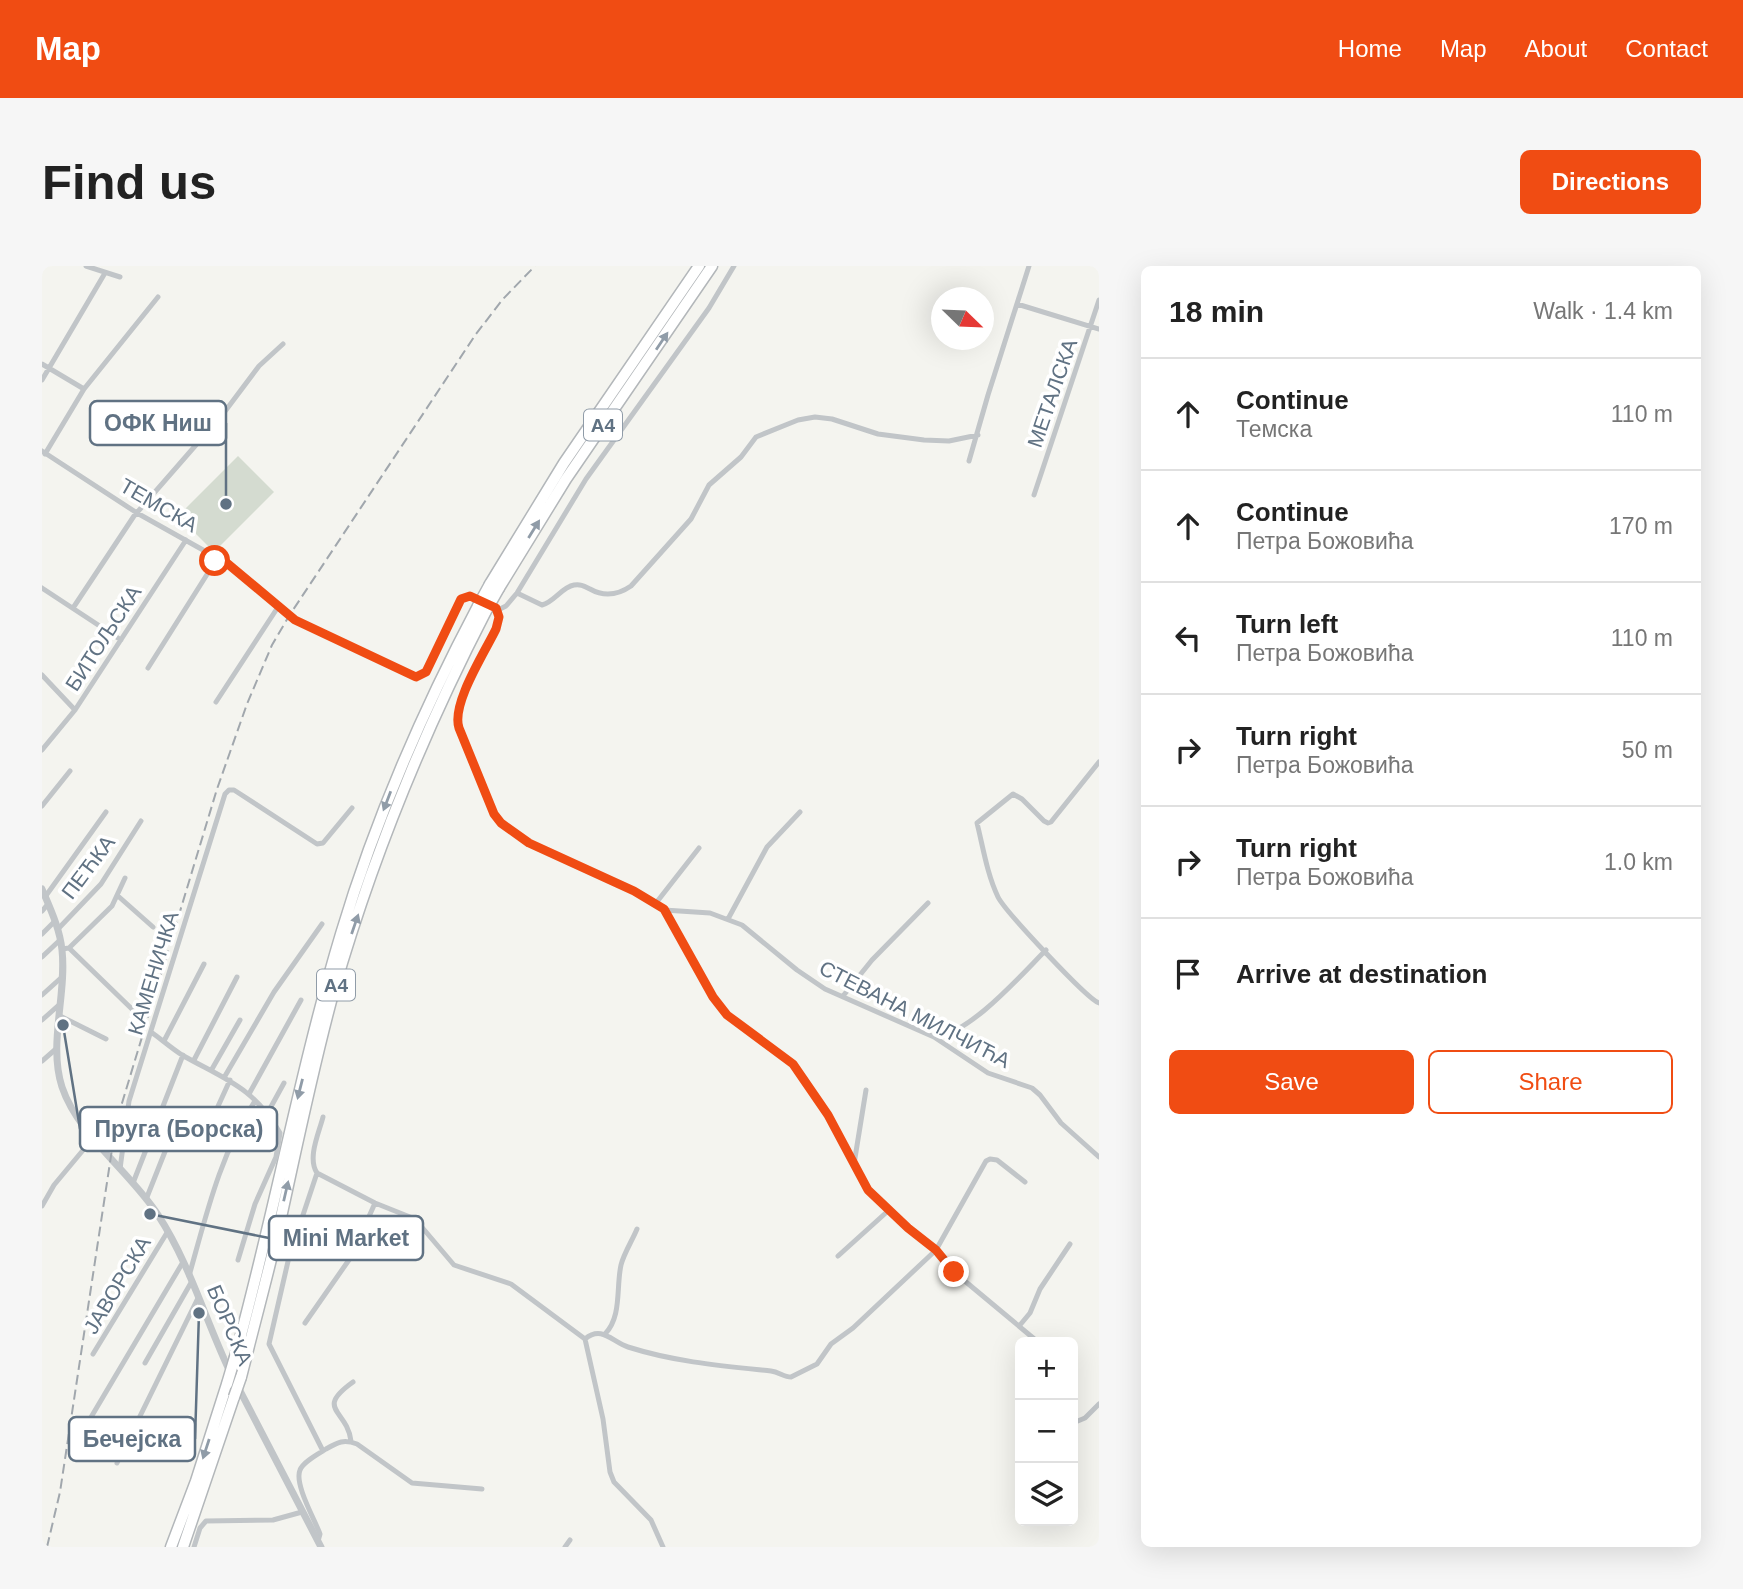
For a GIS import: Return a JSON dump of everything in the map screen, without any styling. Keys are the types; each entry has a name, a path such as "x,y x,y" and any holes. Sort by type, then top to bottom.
{"highway":[{"name":"A4","path":"172,1547 235,1357 313,1037 356,886 412,739 494,586 580,440 699,266"},
{"name":"A4","path":"494,586 712,266"},
{"name":"A4","path":"183,1547 241,1377 324,1031 349,942 411,767 482,609"}],"street":[{"path":"86,266 120,278"},
{"path":"734,266 709,308 586,479 517,593 506,606 498,610 496,629 460,701 457,717 459,728 494,814 511,832 529,843 664,909 713,997 727,1015 793,1064 828,1115 868,1190 936,1250 954,1272 1033,1337"},
{"path":"970,461 1030,266"},
{"path":"42,380 105,272"},
{"path":"44,453 84,389 158,297"},
{"name":"МЕТАЛСКА","path":"1034,495 1099,300"},
{"path":"1017,304 1099,329"},
{"path":"73,608 137,513 223,414 259,366 283,344"},
{"path":"42,364 84,389"},
{"path":"517,593 542,605 575,585 614,595 622,592 631,586 691,519 709,485 741,457 756,437 798,420 815,417 832,419 877,434 924,440 949,442 978,435"},
{"name":"ТЕМСКА","path":"44,453 137,513 218,557 303,625 416,677 426,672 461,599 472,597 498,610"},
{"name":"БИТОЉСКА","path":"42,750 75,710 186,540"},
{"path":"148,668 218,557"},
{"path":"42,587 121,640"},
{"path":"216,702 278,607"},
{"path":"42,675 75,710"},
{"path":"1099,762 1048,823 1013,794 977,823 999,898 1074,983 1094,1002 1099,1003"},
{"path":"42,806 70,771"},
{"name":"КАМЕНИЧКА","path":"120,1168 129,1101 228,790 234,790 317,844 323,843 352,808"},
{"path":"44,900 106,812"},
{"path":"728,919 767,847 800,812"},
{"name":"ПЕЋКА","path":"42,934 56,925 101,884 141,821"},
{"path":"656,903 699,848"},
{"path":"125,878 112,906 66,949 135,1012"},
{"path":"118,895 153,927"},
{"name":"БОРСКА","path":"44,900 66,949 57,1048 60,1078 66,1097 94,1137 147,1198 168,1231 224,1358 319,1544"},
{"path":"844,996 872,960 928,903"},
{"name":"СТЕВАНА МИЛЧИЋА","path":"664,909 710,913 742,925 825,989 934,1037 988,1073 1032,1088 1061,1123 1099,1157"},
{"path":"199,1148 227,1078 274,992 322,924"},
{"path":"42,957 60,940"},
{"path":"934,1037 948,1034 987,1008 1046,950"},
{"path":"164,1041 204,964"},
{"path":"42,995 62,977"},
{"path":"194,1060 237,978"},
{"path":"249,1094 301,1000"},
{"path":"42,1020 60,1004"},
{"path":"60,1016 106,1039"},
{"path":"212,1069 240,1020"},
{"path":"151,1032 183,1055 212,1069 249,1094 280,1132 280,1144 255,1204 238,1260"},
{"path":"42,1061 57,1048"},
{"path":"133,1183 183,1055"},
{"path":"267,1114 284,1083"},
{"path":"855,1164 866,1090"},
{"path":"145,1363 190,1278 207,1209 221,1168 255,1101"},
{"path":"323,1117 314,1155 313,1165 317,1173 375,1203 415,1219 454,1265 511,1284 585,1339 603,1419 610,1472 614,1482 651,1520 663,1547"},
{"path":"147,1198 172,1134"},
{"path":"42,1206 54,1185 94,1137"},
{"path":"585,1339 594,1333 605,1334 626,1347 707,1365 772,1371 792,1377 817,1364 831,1344 853,1328 936,1250 988,1159 997,1160 1025,1182"},
{"path":"317,1173 289,1257 270,1344 323,1451"},
{"path":"305,1323 351,1257 375,1203"},
{"path":"838,1256 889,1210"},
{"path":"605,1334 616,1310 621,1264 637,1229"},
{"name":"ЈАВОРСКА","path":"93,1354 168,1231"},
{"path":"1020,1325 1030,1314 1041,1289 1070,1244"},
{"path":"87,1424 183,1262"},
{"path":"117,1463 198,1298"},
{"path":"351,1441 334,1402 337,1394 353,1381"},
{"path":"1078,1421 1085,1418 1099,1404"},
{"path":"319,1544 320,1534 300,1485 299,1475 303,1465 337,1442 351,1441 412,1483 482,1489"},
{"path":"194,1547 200,1528 206,1521 273,1520 302,1512"},
{"path":"565,1547 569,1540"}],"shaded area":[{"path":"238,456 274,492 214,552 178,516"}],"railway":[{"path":"47,1547 60,1492 116,1123 217,789 247,704 272,645 289,616 476,334 503,299 535,266"}],"place":[{"name":"ОФК Ниш","path":"226,504"},
{"name":"Пруга (Борска)","path":"63,1025"},
{"name":"Mini Market","path":"150,1214"},
{"name":"Бечејска","path":"199,1313"}],"route":[{"path":"215,561 218,557 228,564 303,625 416,677 426,672 461,599 470,596 495,606 499,617 496,629 460,701 457,717 457,723 494,814 511,832 529,843 634,891 664,909 713,997 727,1015 793,1064 828,1115 868,1190 936,1250 954,1272"}]}
